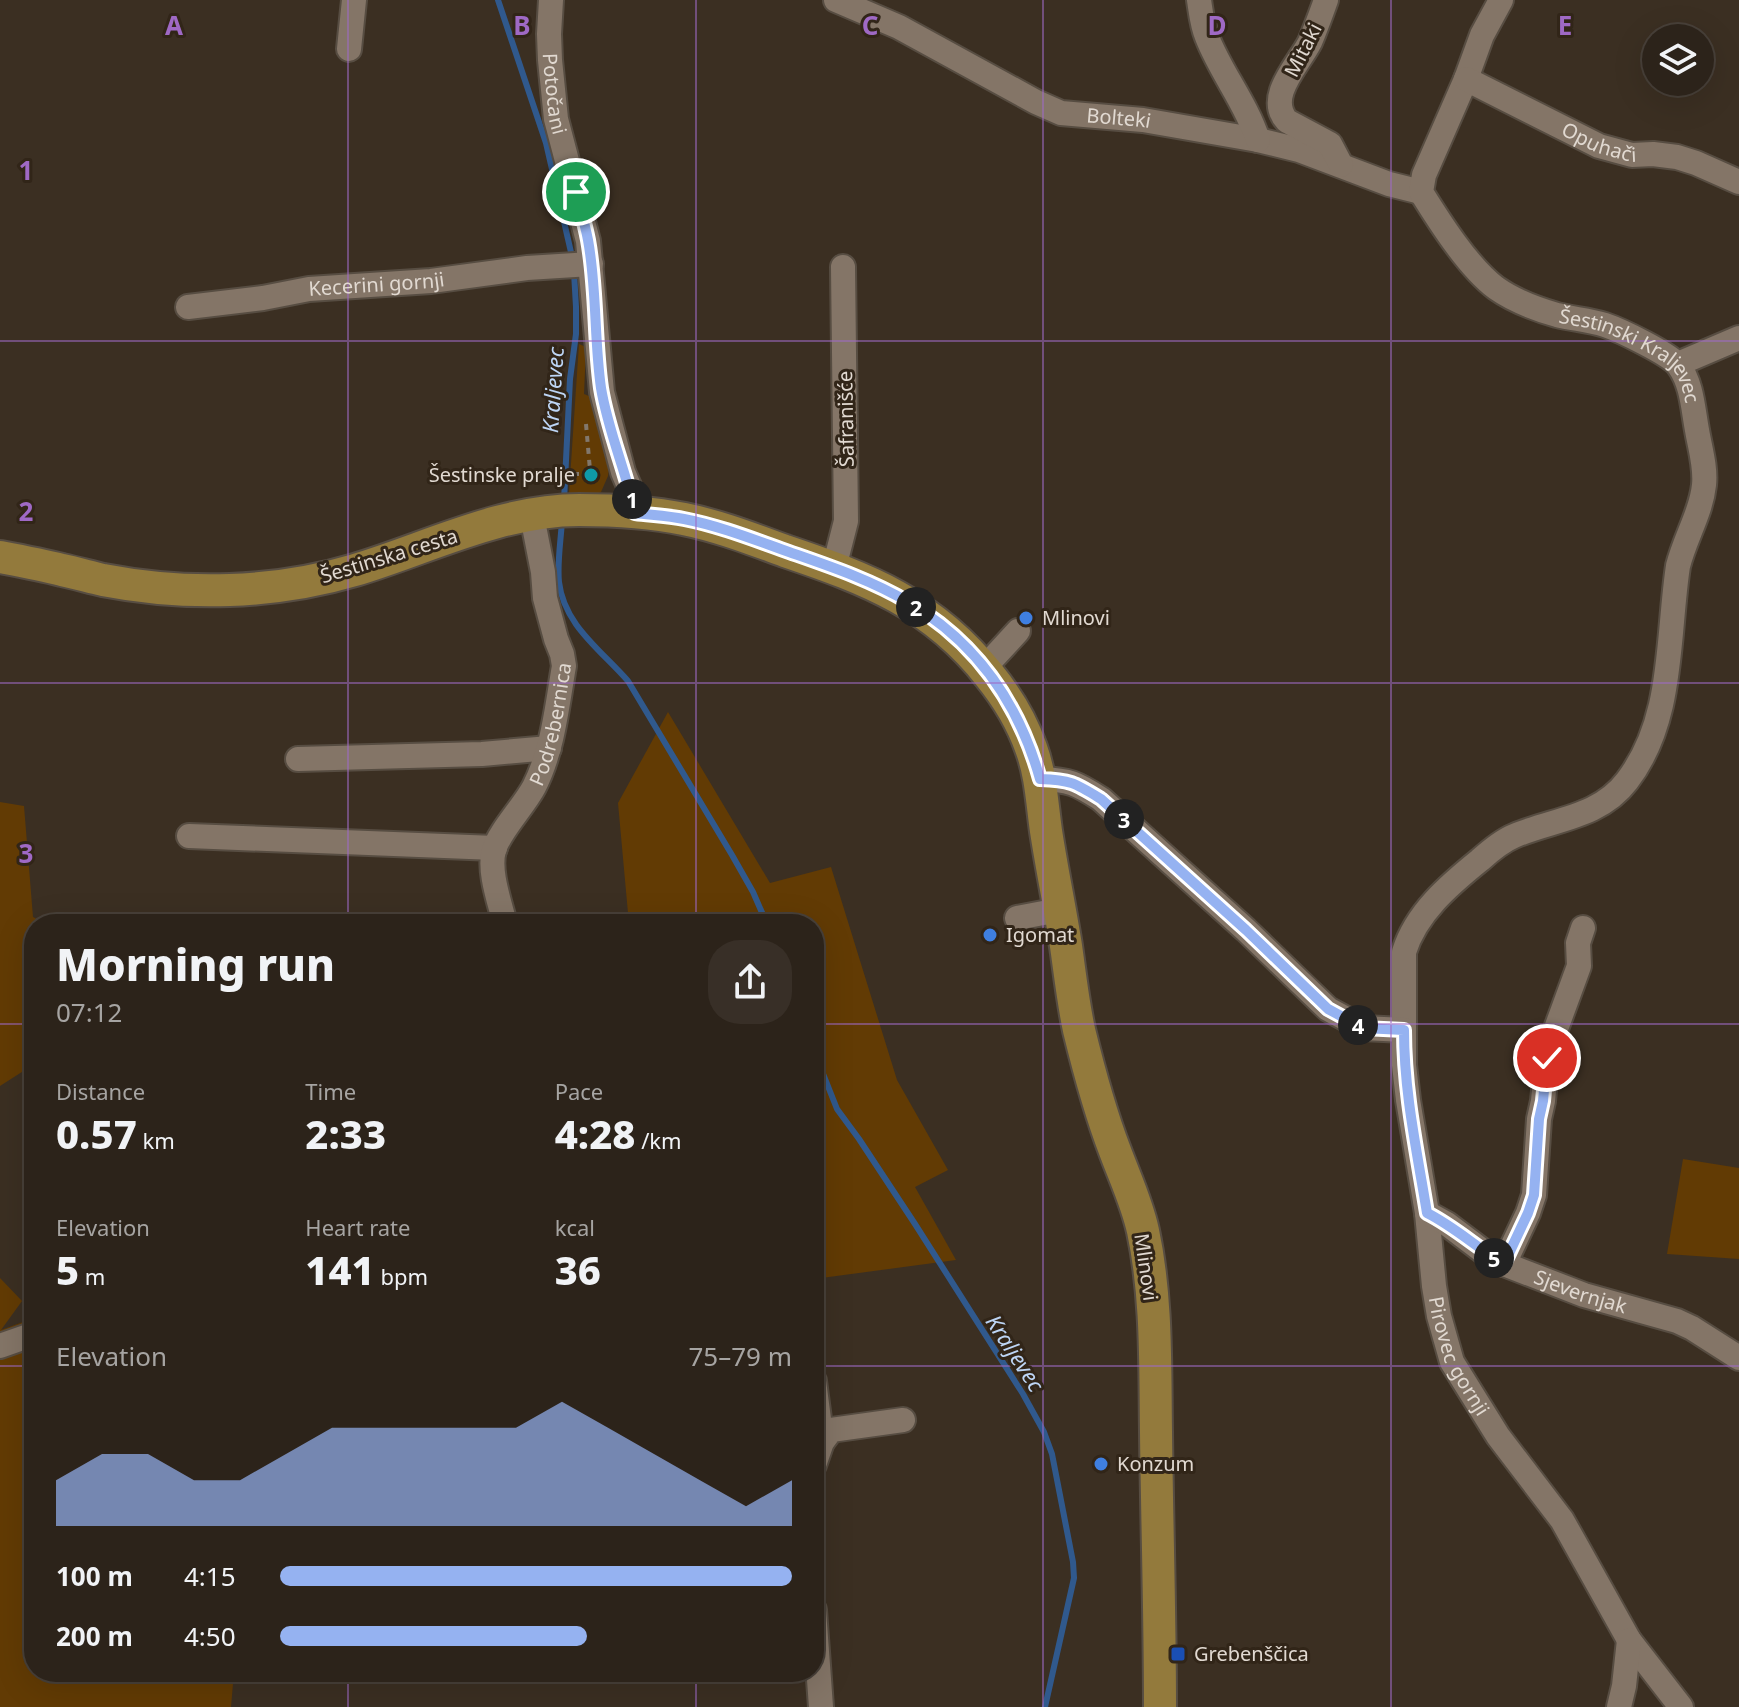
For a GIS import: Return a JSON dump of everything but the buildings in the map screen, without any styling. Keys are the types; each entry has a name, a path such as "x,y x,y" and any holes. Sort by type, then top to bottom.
{"main road":[{"name":"Šestinska cesta","path":"0,557 102,580 173,589 271,588 354,570 504,521 555,512 635,513"},
{"name":"Mlinovi","path":"635,513 684,519 716,527 834,568 906,601 933,618 984,668 1000,688 1031,748 1040,779 1084,1053 1137,1208 1150,1278 1156,1382 1160,1707"}],"street":[{"path":"349,49 354,0"},
{"name":"Bolteki","path":"836,0 899,27 1061,113 1143,120 1258,140 1299,150 1389,184 1421,192"},
{"path":"1199,0 1206,35 1252,120 1258,140"},
{"name":"Mitaki","path":"1326,0 1309,43 1279,99 1282,116 1330,144 1341,165"},
{"path":"1421,192 1424,175 1482,35 1501,0"},
{"name":"Potočani","path":"555,2 549,47 556,119 582,216 578,265 602,392 635,513"},
{"name":"Opuhači","path":"1466,79 1599,146 1632,155 1677,157 1739,182"},
{"name":"Šestinski Kraljevec","path":"1404,1030 1404,952 1409,937 1430,906 1466,871 1512,837 1577,817 1615,795 1627,782 1652,738 1664,699 1678,566 1704,483 1691,396 1678,364 1657,350 1605,325 1547,311 1515,299 1495,287 1464,254 1421,192"},
{"name":"Kecerini gornji","path":"188,307 309,289 418,283 527,268 578,265"},
{"name":"Šafranišće","path":"834,568 847,509 843,267"},
{"path":"1678,364 1739,338"},
{"name":"Podrebernica","path":"495,848 536,784 549,748 564,666 545,598 543,572 555,512"},
{"path":"984,668 1018,631"},
{"path":"298,759 482,754 549,748"},
{"path":"1040,779 1075,783 1101,799 1328,1009 1363,1028 1404,1030"},
{"path":"189,836 495,848 492,861 502,914"},
{"path":"1017,918 1059,910"},
{"path":"1504,1264 1534,1195 1547,1058 1579,966 1578,943 1583,928"},
{"name":"Pirovec gornji","path":"1404,1030 1404,1065 1411,1126 1427,1213 1434,1286 1452,1362 1498,1436 1562,1520 1629,1640 1681,1707"},
{"name":"Sjevernjak","path":"1427,1213 1504,1264 1584,1295 1677,1321 1739,1358"},
{"path":"0,1346 24,1338"},
{"path":"824,1442 831,1430 903,1420"},
{"path":"1619,1707 1629,1640"},
{"path":"819,1682 821,1707"}],"path":[{"path":"573,474 585,474"}],"shaded area":[{"path":"579,344 586,347 584,394 589,396 609,469 601,492 597,494 569,493"},
{"path":"668,712 770,883 831,867 897,1080 948,1170 915,1187 956,1260 824,1278 824,914 628,914 618,803"},
{"path":"0,802 24,806 33,914 24,914 24,1071 0,1086"},
{"path":"1683,1159 1739,1168 1739,1259 1667,1254"},
{"path":"0,1278 22,1301 1,1330 24,1322 24,1682 233,1682 231,1707 0,1707"}],"waterway":[{"name":"Kraljevec","path":"498,0 546,143 573,261"},
{"name":"Kraljevec","path":"564,501 570,379 576,334 574,272"},
{"name":"Kraljevec","path":"562,520 559,582 568,611 585,636 628,681 732,855 763,914"},
{"name":"Kraljevec","path":"824,1076 837,1109 915,1224 1023,1394 1052,1454 1074,1578 1045,1707"}],"place":[{"name":"Šestinske pralje","path":"591,475"},
{"name":"Mlinovi","path":"1026,618"},
{"name":"Igomat","path":"990,935"},
{"name":"Konzum","path":"1101,1464"},
{"name":"Grebenščica","path":"1178,1654"}],"route":[{"path":"576,192 591,264 602,392 635,513 684,519 736,533 862,580 933,618 976,658 1000,688 1031,748 1040,779 1075,783 1101,799 1328,1009 1363,1028 1404,1030 1404,1065 1411,1126 1427,1213 1504,1264 1534,1195 1535,1155 1547,1058"}]}
